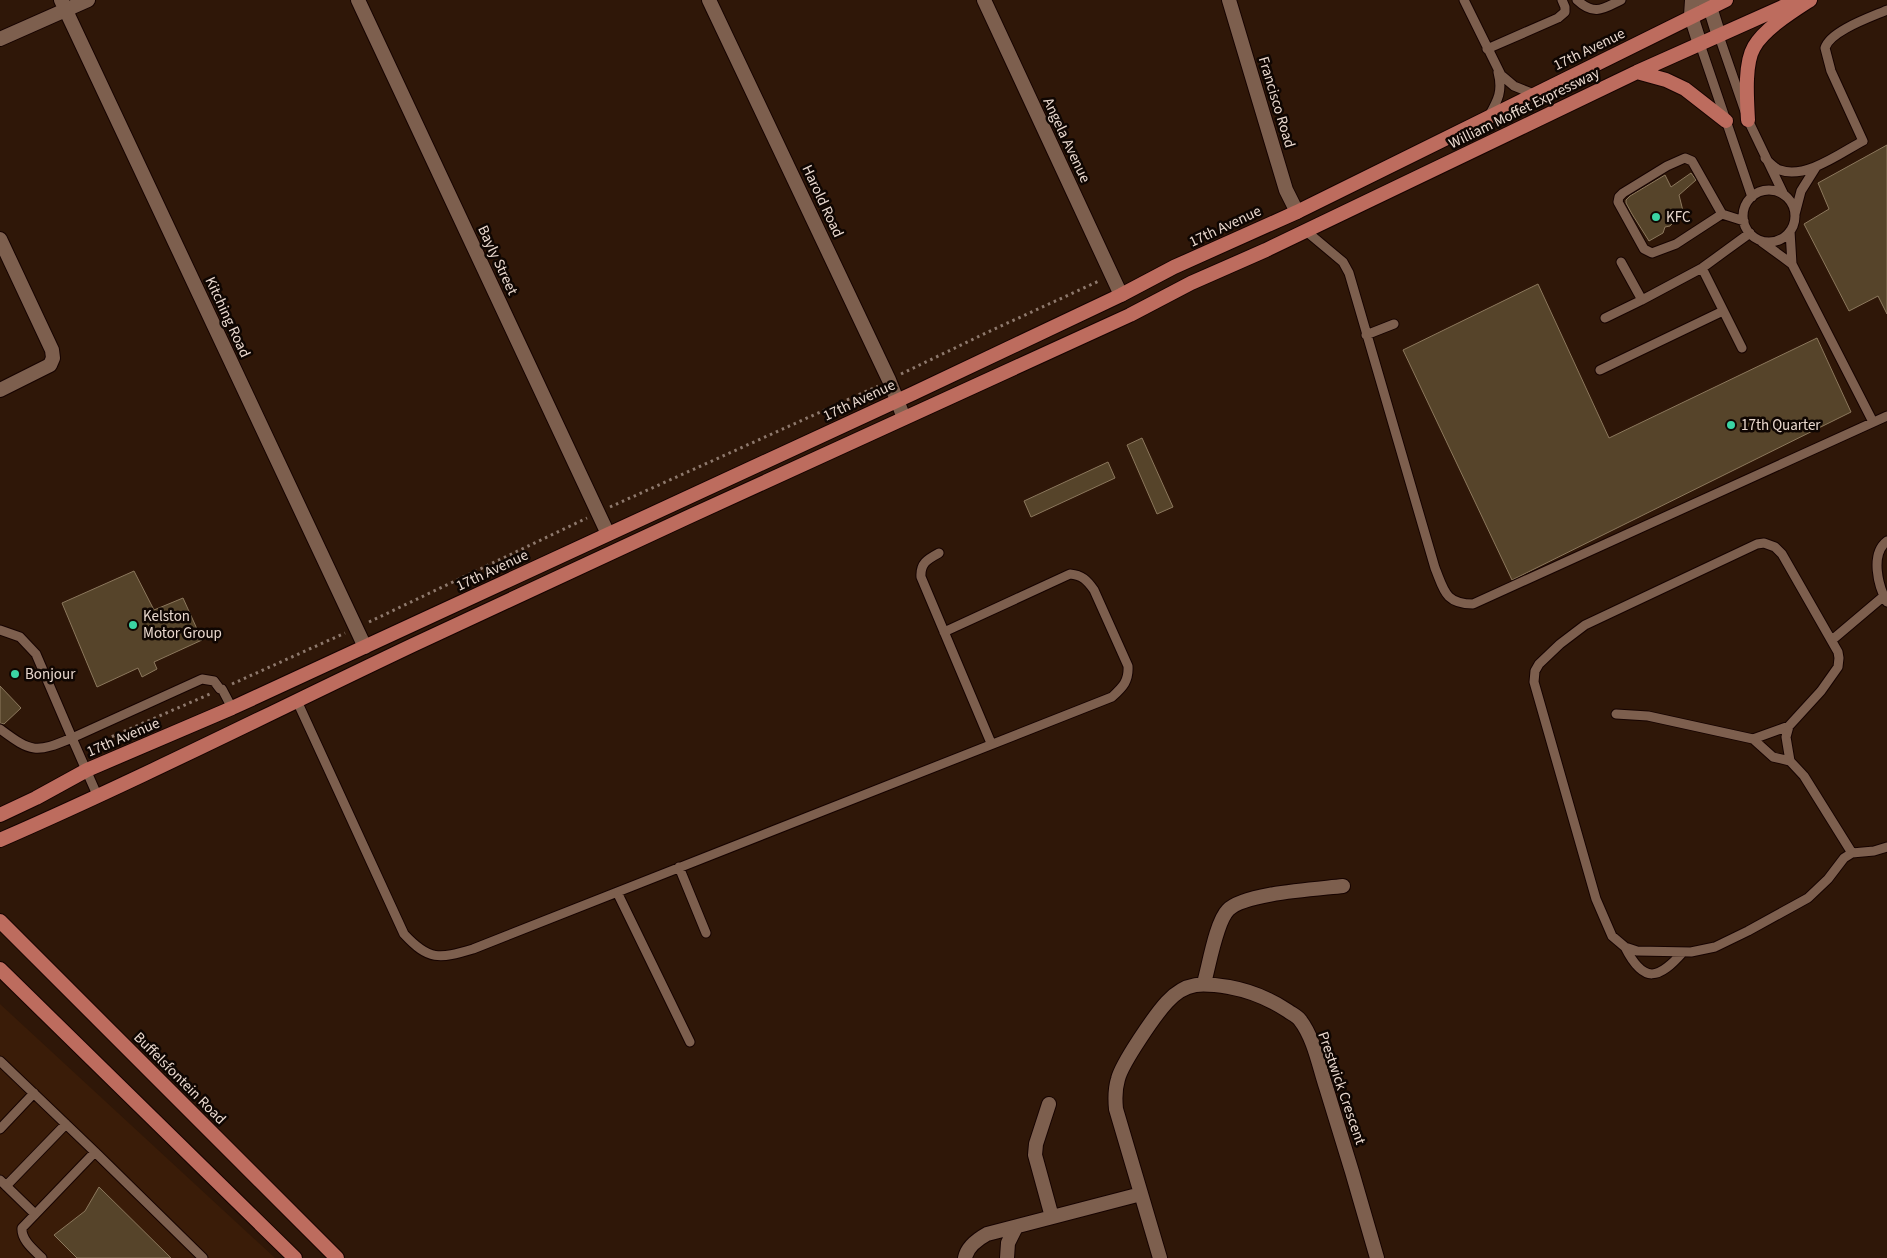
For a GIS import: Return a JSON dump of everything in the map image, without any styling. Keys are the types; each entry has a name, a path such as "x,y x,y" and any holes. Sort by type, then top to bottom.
{"main road":[{"name":"17th Avenue","path":"0,815 87,770 232,708 365,647 1121,295 1174,267 1296,212 1534,94 1691,16 1707,4 1726,0"},
{"name":"William Moffet Expressway","path":"904,418 1130,315 1191,283 1266,250 1637,72 1798,0"},
{"path":"1748,120 1746,80 1753,47 1783,17 1810,0"},
{"path":"1637,72 1666,80 1685,89 1726,121"},
{"path":"0,840 98,797 623,547 904,418"},
{"path":"287,682 297,701"},
{"path":"0,849 19,832"},
{"name":"Buffelsfontein Road","path":"0,921 337,1258"},
{"path":"0,969 295,1258"}],"street":[{"path":"0,40 64,5 88,0"},
{"name":"Bayly Street","path":"358,0 608,534"},
{"name":"Harold Road","path":"709,0 898,400 904,418"},
{"name":"Angela Avenue","path":"984,0 1121,295"},
{"name":"Francisco Road","path":"1230,0 1286,190 1296,212"},
{"path":"1692,0 1691,16 1700,44"},
{"path":"1707,4 1719,36"},
{"name":"Kitching Road","path":"64,5 365,647"},
{"path":"0,239 52,350 53,358 50,365 0,390"},
{"path":"1204,983 1220,922 1227,911 1238,902 1257,897 1343,886"},
{"name":"Prestwick Crescent","path":"1160,1258 1116,1109 1115,1092 1123,1066 1161,1009 1172,997 1188,986 1204,983 1258,994 1278,1004 1300,1019 1311,1041 1377,1258"},
{"path":"1049,1104 1036,1144 1036,1155 1052,1217"},
{"path":"966,1258 966,1254 977,1240 987,1234 1141,1194"},
{"path":"1007,1258 1008,1243 1016,1227"}],"lane":[{"path":"1464,0 1496,67 1501,85 1496,102 1488,116"},
{"path":"1487,49 1558,18 1565,12 1566,7 1562,0"},
{"path":"1578,0 1590,9 1602,10 1621,0"},
{"path":"1765,158 1779,170 1790,172 1816,167 1863,140 1831,71 1825,53 1826,45 1834,37 1887,10"},
{"path":"1719,36 1748,120 1784,195 1790,201 1795,216"},
{"path":"1700,44 1752,197"},
{"path":"1496,67 1510,84 1534,94"},
{"path":"1722,214 1676,244 1652,253 1644,249 1618,202 1619,197 1682,158 1692,161 1722,214 1744,221"},
{"path":"1816,167 1801,191 1790,231 1792,264 1873,422"},
{"path":"1784,195 1768,190 1759,192 1746,204 1744,221 1750,233 1792,264"},
{"path":"1306,231 1343,262 1349,273 1435,568 1445,592 1450,598 1460,604 1473,604 1887,416"},
{"path":"1761,241 1780,239 1790,231"},
{"path":"1605,318 1702,268 1750,233"},
{"path":"1621,262 1642,300"},
{"path":"1702,268 1742,348"},
{"path":"1600,370 1722,311"},
{"path":"1366,335 1394,324"},
{"path":"1832,640 1885,599 1880,585 1878,562 1880,551 1887,540"},
{"path":"1852,853 1804,776 1790,761 1786,737 1789,726 1821,691 1838,667 1839,658 1832,640 1782,554 1775,547 1764,543 1757,544 1585,625 1560,644 1539,664 1535,671 1534,682 1596,899 1612,936 1625,947 1637,951 1684,952 1701,952 1715,947 1799,903 1818,890 1838,864 1852,853 1874,851 1887,847"},
{"path":"940,552 924,562 920,569 921,577 991,743"},
{"path":"297,701 404,934 418,948 429,954 455,954 474,949 991,743 1112,697 1125,685 1128,676 1128,666 1094,590 1087,580 1078,574 1070,574 944,632"},
{"path":"2,633 20,637 36,654 98,797"},
{"path":"0,729 20,744 36,750 48,748 202,679 214,681 222,689 232,708"},
{"path":"1616,714 1648,716 1753,739 1773,757 1790,761"},
{"path":"1753,739 1789,726"},
{"path":"679,868 706,933"},
{"path":"617,892 690,1042"},
{"path":"1625,947 1631,959 1639,968 1652,974 1658,974 1669,967 1684,952"},
{"path":"1,1065 66,1124 203,1258"},
{"path":"0,1129 34,1094"},
{"path":"35,1214 3,1183 66,1124"},
{"path":"42,1258 26,1241 21,1232 22,1228 95,1152"}],"shaded area":[{"path":"0,1004 275,1258 0,1258"}],"building":[{"path":"1887,145 1887,314 1878,296 1849,311 1804,224 1829,209 1818,183"},
{"path":"1691,173 1696,180 1679,195 1683,211 1680,216 1670,226 1665,227 1663,233 1649,241 1632,214 1626,200 1665,175 1671,187"},
{"name":"17th Quarter","path":"1538,284 1609,438 1817,338 1851,412 1512,580 1403,350"},
{"path":"1142,438 1173,507 1157,514 1127,445"},
{"path":"1108,462 1115,478 1031,517 1024,501"},
{"name":"Kelston Motor Group","path":"134,571 154,610 183,598 202,640 154,662 157,669 142,677 138,668 97,687 62,603"},
{"path":"0,686 21,708 4,724 0,723"},
{"path":"99,1187 171,1258 77,1258 54,1235 85,1211"}],"place":[{"name":"KFC","path":"1656,217"},
{"name":"17th Quarter","path":"1731,425"},
{"name":"Kelston Motor Group","path":"133,625"},
{"name":"Bonjour","path":"15,674"}]}
